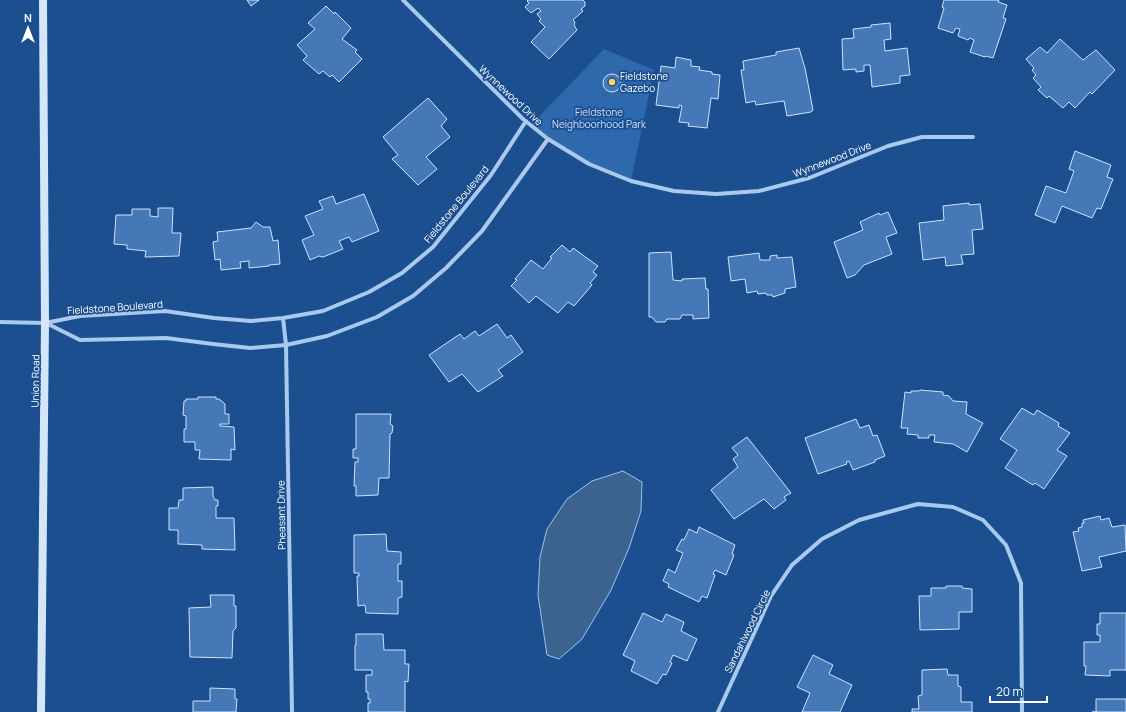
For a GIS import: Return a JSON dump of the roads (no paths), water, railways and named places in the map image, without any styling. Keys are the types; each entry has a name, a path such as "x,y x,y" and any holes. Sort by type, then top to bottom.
{"main road":[{"name":"Union Road","path":"41,712 46,323 43,0"}],"street":[{"name":"Wynnewood Drive","path":"403,0 526,121 548,139 589,164 631,181 674,191 716,194 759,191 809,178 888,146 922,137 973,137"},
{"name":"Fieldstone Boulevard","path":"46,323 80,316 165,311 214,318 251,321 283,318 322,311 369,292 402,273 433,247 458,218 491,175 526,121"},
{"path":"0,322 46,323 80,340 166,338 250,348 286,345 327,336 377,316 413,296 446,268 482,231 548,139"},
{"name":"Pheasant Drive","path":"283,318 286,345 292,712"},
{"name":"Sandahlwood Circle","path":"718,712 771,596 792,565 822,539 859,520 918,504 953,507 983,520 1006,546 1021,582 1022,712"}],"place":[{"name":"Fieldstone Gazebo","path":"612,82"}],"park label":[{"name":"Fieldstone Neighboorhood Park","path":"599,118"}]}
